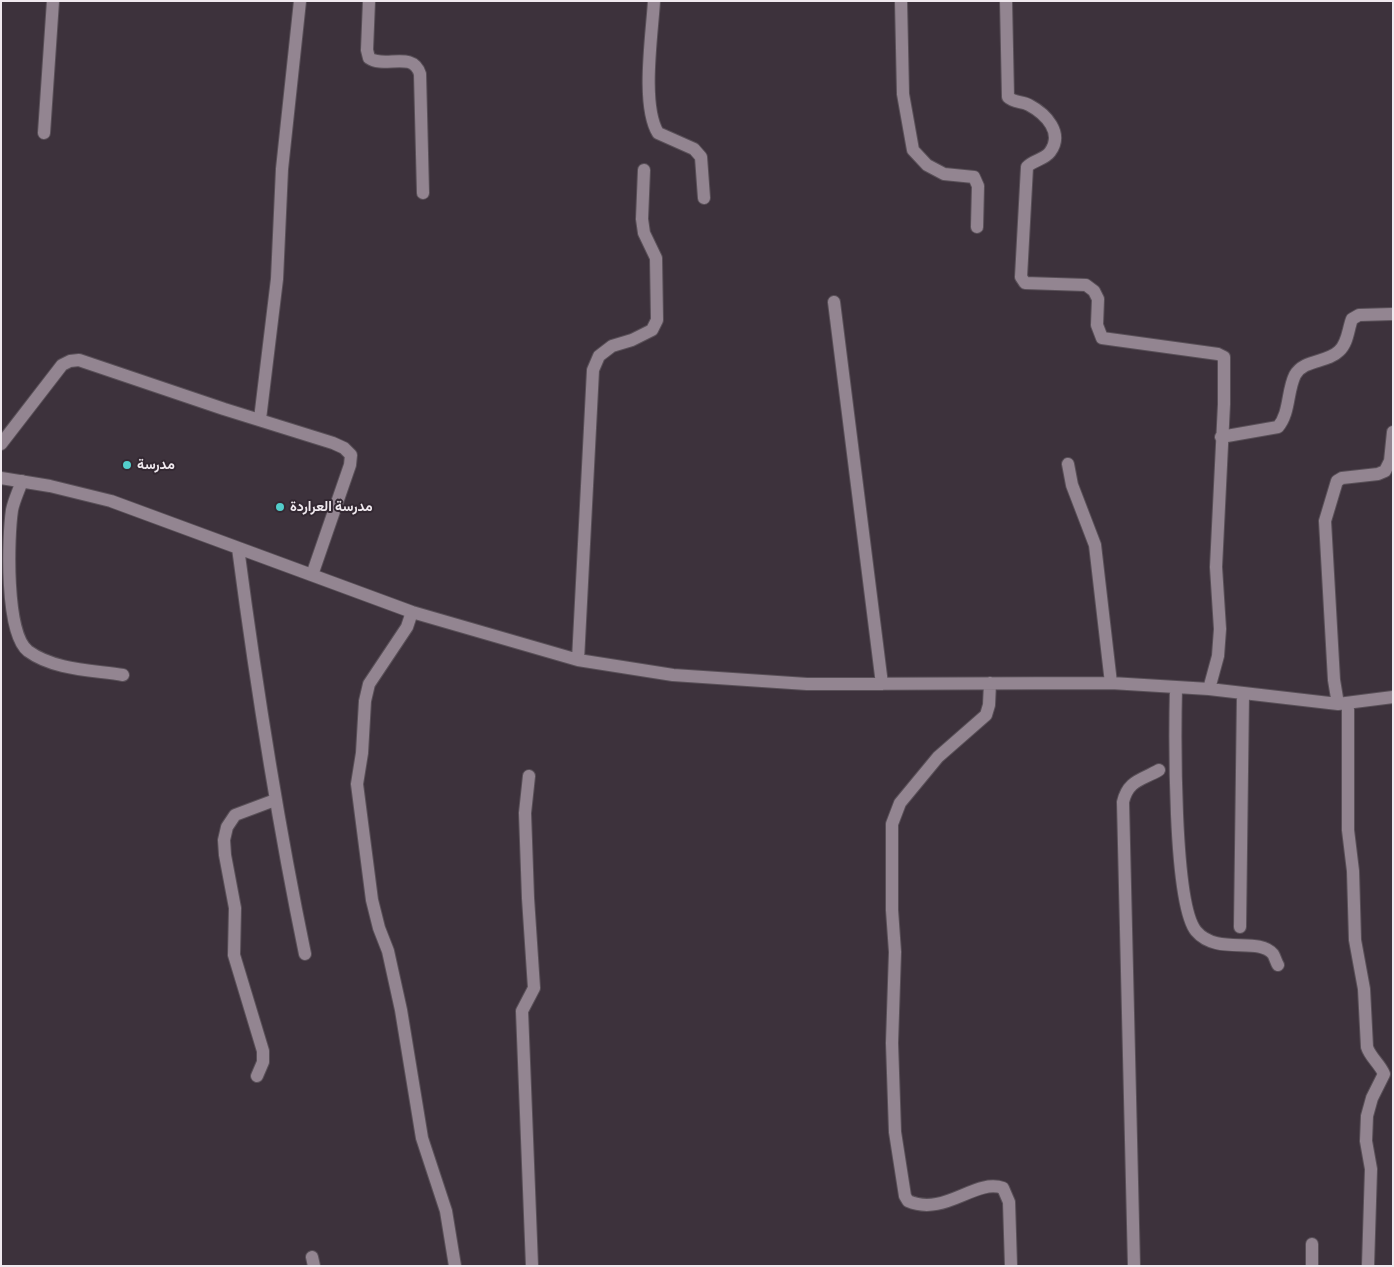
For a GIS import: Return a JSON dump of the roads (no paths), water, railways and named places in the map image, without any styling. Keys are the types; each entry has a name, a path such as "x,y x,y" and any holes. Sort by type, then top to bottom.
{"street":[{"path":"44,134 53,1"},
{"path":"260,420 277,279 282,169 300,1"},
{"path":"369,1 367,50 369,58 376,61 406,61 416,66 420,74 423,194"},
{"path":"654,1 649,71 651,117 658,134 694,148 701,157 704,198"},
{"path":"901,1 903,94 913,150 926,165 944,174 974,177 978,186 977,227"},
{"path":"1006,1 1008,96 1012,101 1028,104 1047,118 1054,128 1055,141 1050,153 1027,167 1021,277 1025,283 1086,285 1090,288 1098,299 1097,325 1102,338 1218,354 1224,357 1216,567 1220,629 1218,656 1209,689"},
{"path":"578,660 593,370 599,356 612,346 632,340 652,330 657,320 656,258 644,233 642,219 644,170"},
{"path":"834,302 882,684"},
{"path":"1221,437 1278,427 1282,422 1295,376 1300,369 1339,351 1346,342 1352,319 1359,315 1393,314"},
{"path":"1,444 56,372 70,360 89,362 333,443 344,448 351,455 350,466 312,575"},
{"path":"1368,1266 1371,1169 1366,1141 1366,1116 1372,1098 1384,1074 1369,1053 1367,1047 1364,989 1355,940 1343,703 1334,680 1325,522 1337,481 1342,478 1378,474 1386,471 1390,461 1393,432"},
{"path":"1068,464 1072,485 1095,545 1110,683"},
{"path":"1,478 111,501 412,612 578,660 673,675 806,684 1110,683 1209,689 1343,703 1393,697"},
{"path":"22,481 13,508 10,526 10,585 13,619 19,639 32,654 55,664 123,675"},
{"path":"238,548 260,710 275,800 305,954"},
{"path":"412,612 407,628 369,684 365,701 362,753 357,784 372,900 379,928 388,951 401,1010 422,1138 446,1211 455,1266"},
{"path":"990,684 990,705 986,715 938,757 900,803 892,824 892,910 895,952 892,1042 895,1132 905,1196 908,1201 933,1206 990,1186 1003,1188 1009,1202 1011,1266"},
{"path":"1176,687 1175,757 1180,851 1186,907 1196,931 1214,944 1262,948 1273,954 1278,965"},
{"path":"1240,927 1244,693"},
{"path":"1134,1266 1123,802 1131,784 1159,770"},
{"path":"529,776 526,789 526,836 534,988 522,1011 532,1266"},
{"path":"257,1076 263,1062 263,1051 234,954 235,908 224,840 227,827 235,815 275,800"},
{"path":"1312,1244 1312,1266"}],"place":[{"name":"مدرسة","path":"127,465"},
{"name":"مدرسة العراردة","path":"280,507"}]}
